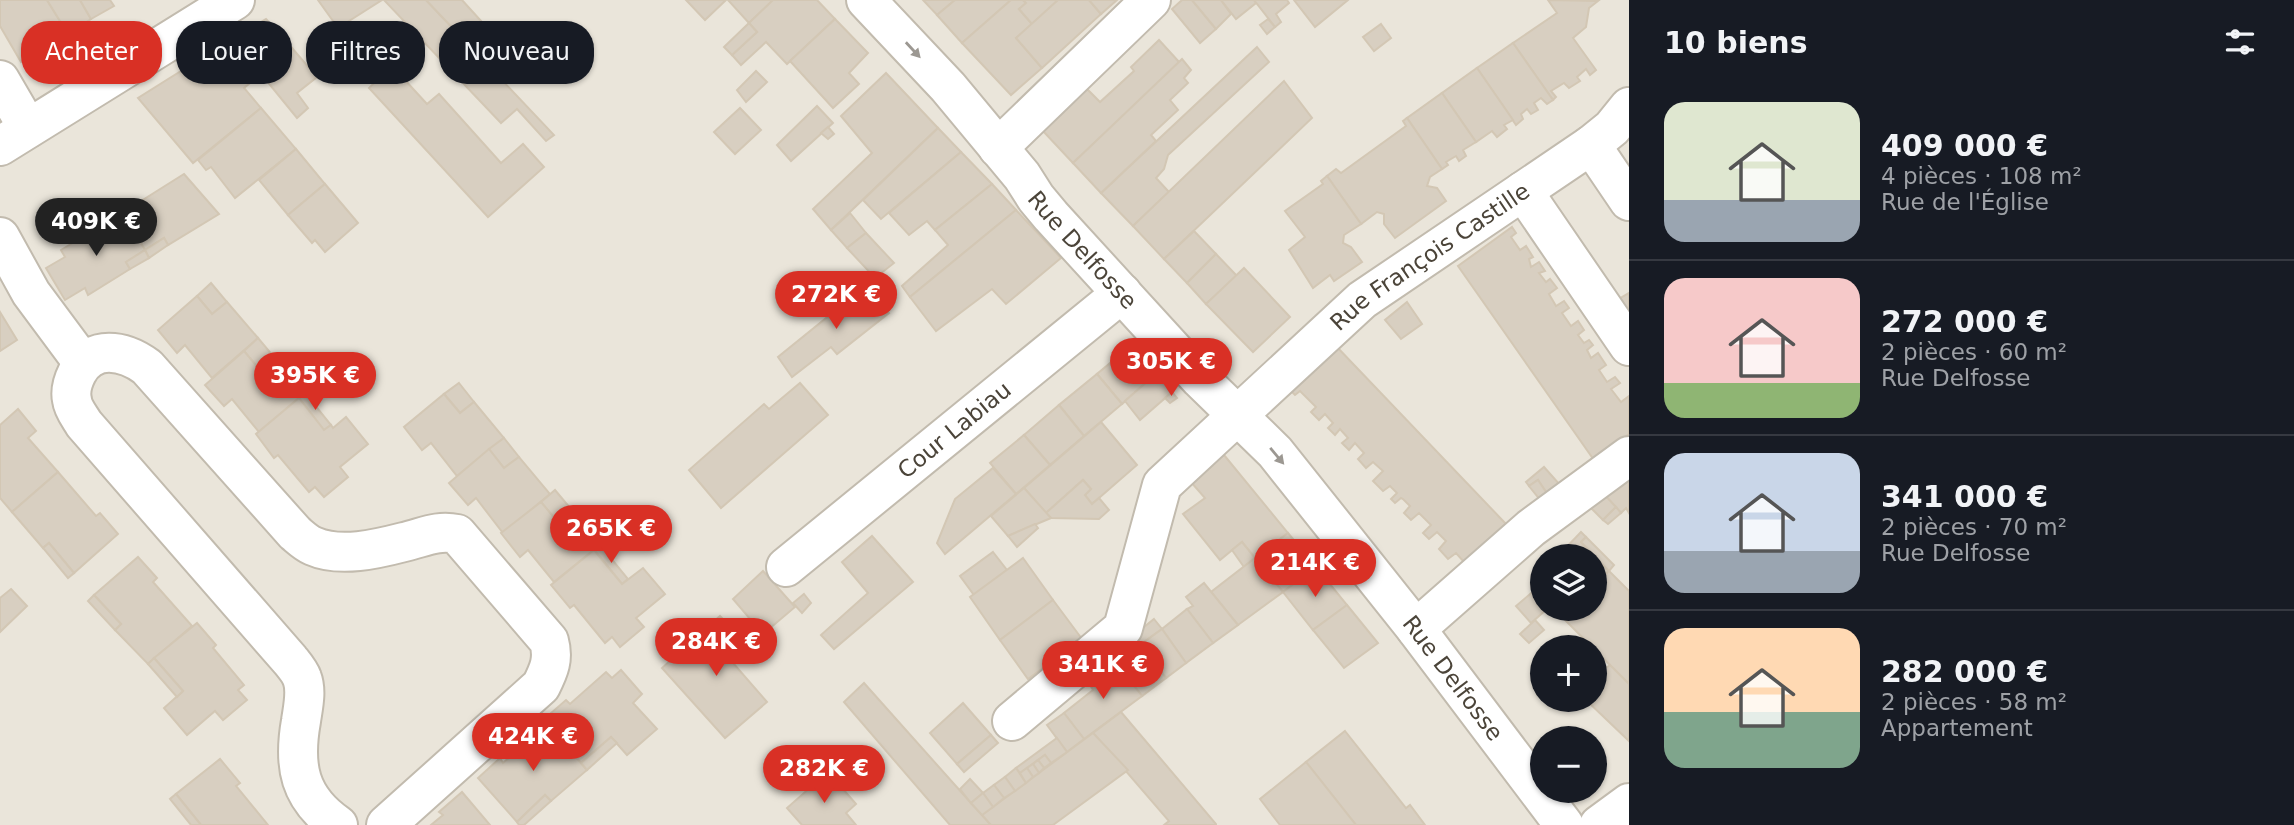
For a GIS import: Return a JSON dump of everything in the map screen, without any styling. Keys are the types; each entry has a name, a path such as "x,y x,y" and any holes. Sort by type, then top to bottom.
{"street":[{"path":"0,80 14,137 235,0"},
{"name":"Rue Delfosse","path":"866,0 948,87 1022,176 1044,207 1200,379 1275,452 1416,629 1564,825"},
{"path":"998,148 1151,0"},
{"name":"Rue François Castille","path":"1012,721 1123,628 1162,485 1362,300 1591,145 1612,128 1629,107"},
{"path":"1591,145 1629,201"},
{"path":"1523,191 1629,346"},
{"path":"0,237 31,293 83,363"},
{"name":"Cour Labiau","path":"786,567 1122,293"},
{"path":"338,825 309,798 300,779 299,733 305,695 302,677 84,424 72,402 71,393 73,381 83,363 101,354 112,353 125,354 147,367 295,533 309,545 323,550 355,551 388,546 443,531 457,534 549,641 551,663 541,686 386,825"},
{"path":"1416,629 1531,528 1629,456"},
{"path":"1600,825 1629,803"}],"shaded area":[{"path":"0,0 1629,0 1629,825 0,825"}],"building":[{"path":"0,0 47,0 60,21 21,21 21,62 0,26"},
{"path":"47,0 80,0 91,19 88,21 60,21"},
{"path":"80,0 110,0 114,6 91,19"},
{"path":"318,0 382,0 349,21 333,21"},
{"path":"384,0 426,0 446,21 439,21 439,58 425,43 425,21 404,21"},
{"path":"426,0 462,0 481,21 446,21"},
{"path":"686,0 726,0 705,20"},
{"path":"728,0 773,0 749,23"},
{"path":"773,0 817,0 835,19 787,64 766,42 741,65 732,55 757,32 749,23"},
{"path":"923,0 955,0 937,15"},
{"path":"955,0 1011,0 962,43 937,15"},
{"path":"1011,0 1023,0 1026,3 1019,9 1032,24 1016,38 1042,68 1011,95 962,43"},
{"path":"1023,0 1058,0 1032,24 1019,9 1026,3"},
{"path":"1058,0 1089,0 1101,14 1042,68 1016,38"},
{"path":"1089,0 1117,0 1101,14"},
{"path":"1182,0 1192,0 1216,29 1200,43 1172,9"},
{"path":"1192,0 1221,0 1231,14 1216,29"},
{"path":"1221,0 1254,0 1256,3 1236,19"},
{"path":"1254,0 1287,0 1289,3 1276,14 1281,22 1275,27"},
{"path":"1294,0 1348,0 1315,27"},
{"path":"1548,0 1598,1 1589,8 1586,27 1573,38 1596,70 1590,75 1586,69 1577,77 1580,81 1569,88 1564,83 1551,91 1556,97 1553,100 1513,43 1557,13"},
{"path":"835,19 868,53 849,73 859,84 833,108 790,61"},
{"path":"1268,19 1275,27 1267,34 1260,25"},
{"path":"749,23 757,32 732,55 724,47"},
{"path":"1381,24 1391,38 1374,51 1363,37"},
{"path":"1159,40 1180,63 1073,163 1043,131 1087,89 1100,102 1134,71 1131,67"},
{"path":"1513,43 1553,100 1547,104 1541,98 1534,103 1538,110 1531,114 1527,109 1521,114 1523,119 1516,125 1477,68"},
{"path":"1257,47 1269,62 1168,155 1164,169 1156,178 1169,192 1133,226 1101,193"},
{"path":"292,48 306,64 306,84 308,84 297,93 308,108 297,118 269,84 292,84"},
{"path":"1182,59 1191,70 1184,78 1188,83 1170,100 1178,110 1151,135 1156,141 1101,193 1073,163"},
{"path":"1477,68 1513,120 1504,125 1507,129 1497,137 1492,131 1476,142 1442,93"},
{"path":"756,71 767,82 746,102 737,90"},
{"path":"886,73 938,128 831,230 813,209 872,153 841,116"},
{"path":"176,74 176,84 249,84 244,88 261,108 193,163 138,98"},
{"path":"1284,81 1312,118 1164,259 1133,226"},
{"path":"373,84 409,84 427,104 439,94 501,163 523,144 544,167 488,217 369,88"},
{"path":"464,84 506,84 554,135 546,141 517,109 501,123"},
{"path":"1442,93 1476,142 1463,150 1466,156 1459,161 1456,156 1446,162 1448,165 1442,169 1407,118"},
{"path":"817,106 833,123 791,161 777,145"},
{"path":"261,108 296,149 235,198 211,167 206,170 198,160"},
{"path":"740,108 761,130 735,154 714,132"},
{"path":"1407,118 1442,169 1430,177 1427,186 1437,188 1446,201 1395,238 1384,224 1384,214 1377,212 1361,224 1327,176 1336,169 1341,173 1406,126 1403,121"},
{"path":"828,127 834,134 828,139 821,133"},
{"path":"938,128 961,152 881,219 863,200"},
{"path":"296,149 325,184 288,215 259,180"},
{"path":"961,152 992,184 935,230 927,221 909,235 889,213"},
{"path":"184,174 219,214 168,245 164,238 145,250 122,213"},
{"path":"1327,176 1361,224 1344,235 1343,243 1351,247 1362,262 1334,281 1330,275 1313,288 1289,250 1305,237 1285,211 1323,184 1321,181"},
{"path":"325,184 358,223 325,252 315,240 312,243 288,215"},
{"path":"992,184 1016,210 910,297 902,286 948,245 935,230"},
{"path":"1016,210 1061,258 1006,304 992,289 936,331 910,297"},
{"path":"122,213 145,250 126,262 130,269 88,295 85,288 65,300 46,268 65,257 61,250"},
{"path":"850,213 866,233 847,248 831,230"},
{"path":"1512,227 1516,233 1511,237 1520,250 1526,246 1533,257 1529,259 1531,267 1539,262 1545,271 1539,273 1546,282 1550,279 1557,288 1549,294 1556,306 1564,301 1569,308 1562,313 1571,326 1578,321 1584,330 1578,335 1584,343 1589,340 1593,345 1587,350 1591,358 1598,353 1606,365 1599,370 1607,382 1615,377 1620,383 1611,389 1621,402 1629,396 1629,434 1594,460 1458,266"},
{"path":"1194,231 1216,254 1187,283 1164,259"},
{"path":"866,233 894,263 875,278 847,248"},
{"path":"164,238 168,245 149,258 145,250"},
{"path":"145,250 149,258 130,269 126,262"},
{"path":"1216,254 1237,276 1206,304 1187,283"},
{"path":"1244,268 1290,317 1253,352 1206,304"},
{"path":"211,283 227,302 212,314 197,296"},
{"path":"867,285 889,313 837,354 831,347 792,377 778,357"},
{"path":"1629,293 1629,317 1617,300"},
{"path":"197,296 212,314 227,302 258,338 212,378 185,345 177,353 158,330"},
{"path":"1407,302 1422,324 1401,339 1385,320"},
{"path":"0,312 17,340 0,351"},
{"path":"258,338 274,357 259,369 244,351"},
{"path":"1133,344 1157,373 1122,404 1097,374"},
{"path":"1336,346 1506,524 1465,563 1456,553 1448,559 1439,549 1446,541 1437,532 1429,539 1423,533 1431,525 1419,513 1411,520 1404,513 1410,506 1401,498 1395,503 1391,499 1397,493 1390,486 1383,491 1373,481 1383,471 1373,462 1366,468 1358,459 1364,453 1355,443 1349,450 1342,443 1348,438 1340,429 1335,435 1328,428 1333,423 1325,414 1319,420 1311,412 1316,407 1300,391 1295,395 1289,389"},
{"path":"244,351 259,369 274,357 305,393 259,432 232,399 224,406 205,385"},
{"path":"1157,373 1172,392 1140,420 1125,401"},
{"path":"1097,374 1122,404 1084,436 1059,405"},
{"path":"459,383 474,402 460,413 444,394"},
{"path":"800,383 828,415 721,508 689,470 764,404 769,409"},
{"path":"1172,392 1177,398 1170,403 1165,398"},
{"path":"305,393 331,425 324,430 299,398"},
{"path":"444,394 460,413 474,402 504,438 457,476 431,443 422,450 404,427"},
{"path":"299,398 324,430 331,425 333,428 346,417 368,444 340,467 348,477 324,497 315,487 309,492 278,455 274,458 256,434"},
{"path":"1059,405 1084,436 1050,465 1024,435"},
{"path":"18,409 36,431 28,438 58,472 12,512 0,498 0,425"},
{"path":"1101,422 1137,465 1092,504 1085,495 1091,489 1083,480 1046,513 1024,488"},
{"path":"1024,435 1050,465 1016,494 990,463"},
{"path":"504,438 519,457 504,468 489,449"},
{"path":"489,449 504,468 519,457 550,494 503,533 476,498 468,505 449,483"},
{"path":"1224,455 1288,533 1255,558 1242,542 1220,560 1183,514 1205,498 1191,482"},
{"path":"1544,467 1561,486 1548,495 1538,480 1529,486 1526,482"},
{"path":"993,468 1016,494 945,554 937,543 955,499"},
{"path":"1629,469 1629,513 1626,508 1621,513 1600,490"},
{"path":"58,472 96,516 100,513 118,534 74,573 49,543 43,548 12,512"},
{"path":"1083,480 1091,489 1085,495 1092,504 1099,498 1109,510 1099,519 1051,518 1046,513"},
{"path":"1538,480 1548,495 1541,501 1529,486"},
{"path":"1024,488 1051,518 1008,536 991,516"},
{"path":"555,490 570,508 556,520 541,502"},
{"path":"1600,490 1616,507 1603,520 1585,502"},
{"path":"541,502 556,520 570,508 600,545 554,582 528,550 520,557 501,533"},
{"path":"1616,507 1621,513 1608,524 1603,520"},
{"path":"1035,524 1038,528 1017,547 1008,536"},
{"path":"1581,532 1586,537 1581,542 1583,544 1570,544"},
{"path":"1288,533 1316,567 1283,592 1255,558"},
{"path":"872,536 913,582 834,649 821,635 868,593 842,562"},
{"path":"1586,537 1593,544 1583,544 1581,542"},
{"path":"1242,542 1255,558 1244,567 1232,550"},
{"path":"49,543 74,573 68,578 43,548"},
{"path":"600,545 628,579 622,584 594,550"},
{"path":"594,550 622,584 643,568 665,594 636,618 644,627 620,647 612,637 605,643 574,605 570,608 551,585"},
{"path":"993,552 1007,570 974,595 960,576"},
{"path":"138,557 157,578 153,582 192,626 148,664 115,630 121,624 94,595"},
{"path":"1023,558 1053,600 1000,640 970,597"},
{"path":"1255,558 1283,592 1238,625 1211,592"},
{"path":"1607,558 1614,565 1609,571 1607,569"},
{"path":"1316,567 1347,605 1313,630 1283,592"},
{"path":"763,571 795,607 763,634 733,599"},
{"path":"1609,571 1629,591 1629,684 1607,662 1607,635 1580,635 1566,621 1607,621"},
{"path":"1204,583 1238,625 1213,643 1187,609 1193,606 1186,597"},
{"path":"11,589 27,606 0,632 0,598"},
{"path":"804,594 811,603 802,613 793,603"},
{"path":"1530,594 1530,621 1533,621 1531,623 1516,606"},
{"path":"94,595 121,624 115,630 88,601"},
{"path":"1053,600 1082,639 1028,679 1000,640"},
{"path":"1347,605 1378,643 1344,668 1313,630"},
{"path":"1187,609 1213,643 1186,663 1162,629"},
{"path":"720,616 749,647 733,663 767,702 725,738 662,668"},
{"path":"1154,619 1162,629 1140,645 1133,636"},
{"path":"1534,621 1544,630 1538,635 1530,635 1529,643 1520,634"},
{"path":"197,623 216,645 213,648 244,685 238,690 247,700 223,720 215,711 187,735 164,708 183,691 154,658"},
{"path":"1162,629 1186,663 1166,678 1140,645"},
{"path":"1121,645 1128,654 1112,668 1104,658"},
{"path":"1140,645 1166,678 1142,696 1116,663"},
{"path":"154,658 183,691 177,697 148,664"},
{"path":"1116,663 1142,696 1084,739 1064,713 1093,690 1089,683"},
{"path":"1610,665 1629,684 1629,741 1599,712 1607,712 1607,667"},
{"path":"621,670 642,694 633,703 657,729 627,755 611,737 581,763 543,720 566,700 570,704 606,672 612,678"},
{"path":"864,683 991,825 950,825 844,702"},
{"path":"963,703 991,735 957,764 930,733"},
{"path":"1121,712 1216,825 1164,825 1169,821 1093,733"},
{"path":"1064,713 1084,739 1067,752 1047,725"},
{"path":"547,724 587,770 551,801 545,795 517,822 478,778 500,758 503,763"},
{"path":"1345,731 1406,808 1410,805 1425,825 1356,825 1306,762"},
{"path":"1093,733 1128,770 1053,825 991,825 982,815"},
{"path":"991,735 998,743 964,772 957,764"},
{"path":"611,737 617,743 587,770 581,763"},
{"path":"1057,738 1067,752 1051,763 1045,755 1020,773 1016,768"},
{"path":"1045,755 1051,763 1044,768 1038,760"},
{"path":"220,759 240,783 236,786 268,825 201,825 176,794"},
{"path":"1038,760 1044,768 1039,773 1033,764"},
{"path":"1306,762 1356,825 1280,825 1260,799"},
{"path":"1033,764 1039,773 1033,777 1027,768"},
{"path":"1016,768 1026,783 1015,791 1005,777"},
{"path":"1027,768 1033,777 1026,783 1020,773"},
{"path":"828,772 856,804 846,813 856,825 802,825 787,808"},
{"path":"1005,777 1015,791 1004,798 994,785"},
{"path":"970,779 983,793 971,803 960,789"},
{"path":"994,785 1004,798 993,807 983,793"},
{"path":"462,792 490,825 431,825 443,815 439,812"},
{"path":"983,793 993,807 982,815 971,803"},
{"path":"176,794 201,825 191,825 170,799"},
{"path":"545,795 551,801 524,825 519,825 517,822"}]}
